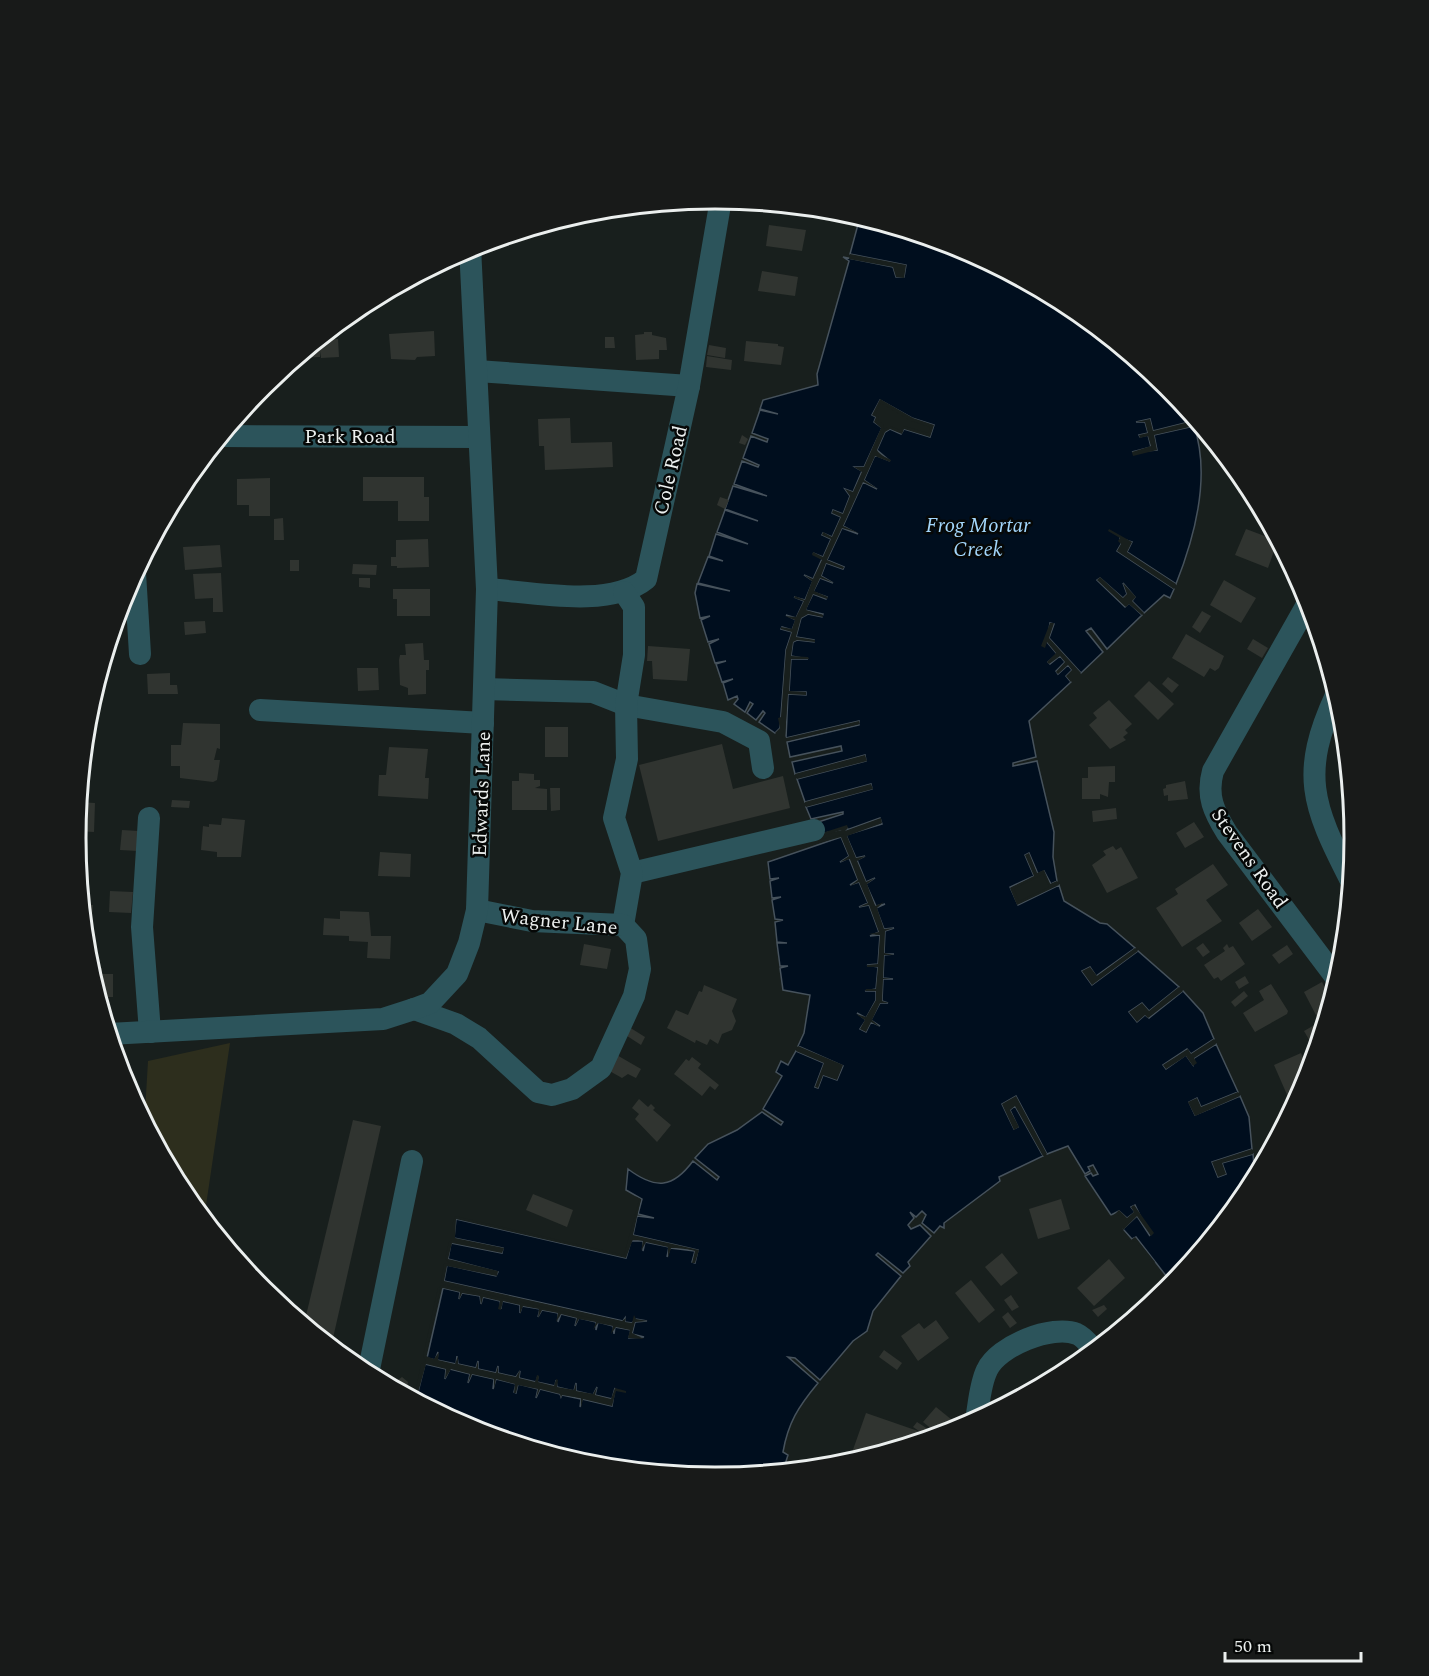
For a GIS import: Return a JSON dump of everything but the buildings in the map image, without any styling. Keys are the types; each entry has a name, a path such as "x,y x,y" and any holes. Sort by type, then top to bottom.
{"street":[{"name":"Cole Road","path":"624,592 646,579 689,386 718,209"},
{"name":"Edwards Lane","path":"117,1034 383,1019 430,1003 457,974 469,943 477,910 487,589 471,258"},
{"path":"477,371 689,386"},
{"name":"Park Road","path":"231,436 479,437"},
{"path":"487,589 583,596 624,592 634,607 634,655 626,705 627,759 614,818 632,873 623,925"},
{"path":"136,590 140,654"},
{"name":"Stevens Road","path":"1302,614 1213,771 1209,786 1216,814 1227,833 1329,969"},
{"path":"484,689 592,692 626,705 723,722 759,741 763,768"},
{"path":"1330,709 1322,725 1317,748 1314,772 1315,795 1320,819 1343,864"},
{"path":"260,710 483,723"},
{"path":"149,818 142,927 150,1032"},
{"path":"632,873 814,830"},
{"name":"Wagner Lane","path":"414,1009 456,1024 480,1038 538,1092 552,1095 572,1089 601,1068 634,996 640,969 636,939 623,925 532,921 477,910"},
{"path":"370,1364 412,1161"},
{"path":"978,1409 986,1371 992,1362 1015,1344 1062,1331 1082,1336 1088,1343"}],"green space":[{"path":"230,1043 206,1207 170,1152 145,1106 148,1061"}],"water":[{"name":"Frog Mortar Creek","path":"858,226 917,242 993,274 1029,293 1097,339 1129,365 1187,423 1153,431 1150,419 1136,422 1145,422 1148,433 1139,435 1140,437 1148,435 1151,447 1132,452 1157,450 1154,435 1190,427 1196,434 1201,465 1201,485 1195,526 1176,584 1127,552 1132,542 1120,538 1121,544 1117,551 1174,589 1170,598 1164,595 1144,613 1132,601 1135,597 1123,583 1127,594 1123,598 1100,578 1097,580 1125,607 1129,603 1142,615 1107,649 1091,628 1086,631 1103,652 1081,673 1049,638 1054,624 1050,623 1047,642 1057,654 1048,662 1050,664 1060,656 1065,662 1056,671 1058,674 1068,665 1072,670 1066,676 1071,682 1029,721 1036,757 1013,763 1013,766 1037,761 1054,832 1053,857 1057,881 1051,884 1044,871 1038,874 1029,853 1025,855 1034,876 1010,887 1018,905 1059,885 1064,901 1100,923 1107,924 1135,948 1096,976 1090,967 1082,971 1092,985 1138,951 1179,987 1149,1011 1142,1003 1129,1012 1137,1022 1145,1015 1149,1018 1183,991 1203,1013 1214,1039 1191,1054 1187,1049 1163,1065 1166,1069 1186,1055 1193,1065 1194,1058 1216,1044 1238,1092 1201,1107 1197,1098 1189,1102 1195,1115 1240,1096 1249,1117 1252,1149 1212,1162 1218,1177 1226,1174 1222,1163 1253,1154 1254,1161 1214,1221 1166,1276 1136,1237 1132,1239 1123,1229 1137,1216 1150,1236 1135,1205 1131,1207 1135,1212 1127,1218 1119,1211 1111,1215 1085,1176 1091,1173 1093,1176 1098,1174 1093,1165 1088,1167 1090,1171 1085,1174 1068,1146 1047,1154 1016,1096 1002,1104 1014,1129 1018,1127 1010,1110 1015,1106 1043,1156 999,1177 1000,1181 944,1223 944,1228 940,1226 934,1233 922,1223 926,1215 922,1211 916,1217 910,1212 914,1218 908,1225 911,1229 920,1225 931,1236 908,1262 910,1266 903,1273 878,1253 876,1255 901,1276 873,1311 867,1331 853,1341 820,1380 795,1358 788,1357 818,1383 799,1408 791,1424 783,1452 788,1455 785,1463 756,1466 673,1466 632,1462 552,1446 474,1419 418,1392 425,1364 446,1369 445,1379 450,1369 470,1374 468,1383 472,1374 494,1379 493,1389 496,1379 516,1384 514,1392 516,1393 518,1384 538,1389 536,1398 540,1389 560,1394 561,1397 562,1395 581,1399 580,1407 582,1399 612,1406 615,1388 612,1399 595,1395 597,1387 593,1395 576,1391 576,1383 574,1391 557,1387 556,1380 555,1386 537,1382 538,1376 536,1382 519,1378 520,1371 516,1377 498,1373 498,1366 496,1373 478,1369 478,1361 476,1368 458,1364 457,1356 456,1364 437,1360 438,1352 435,1360 427,1358 443,1288 460,1292 459,1299 462,1293 480,1296 481,1304 483,1297 500,1301 501,1309 502,1301 520,1305 520,1313 522,1306 540,1309 538,1317 542,1310 558,1313 558,1322 561,1314 577,1318 575,1326 579,1318 596,1322 596,1330 598,1322 613,1326 614,1334 615,1327 631,1330 629,1338 644,1337 632,1334 635,1322 647,1321 636,1319 632,1323 625,1322 625,1318 623,1321 444,1281 447,1265 496,1276 498,1272 448,1259 451,1243 502,1253 503,1248 454,1238 456,1219 626,1258 631,1241 643,1241 643,1251 645,1242 669,1247 667,1257 670,1248 695,1251 692,1262 695,1263 698,1250 633,1235 637,1216 654,1218 638,1214 642,1199 626,1190 628,1169 647,1180 664,1183 678,1177 693,1161 717,1180 719,1177 695,1158 708,1144 737,1130 762,1112 781,1125 783,1122 763,1109 782,1076 776,1072 781,1061 788,1065 796,1051 824,1063 815,1087 818,1088 823,1075 837,1080 843,1066 798,1046 804,1033 810,995 783,990 780,968 788,966 780,966 777,943 787,943 777,942 775,922 783,920 775,919 772,900 781,897 772,898 770,881 779,878 770,879 768,862 841,837 849,856 840,862 849,858 858,880 850,885 859,882 868,903 859,907 869,905 879,932 870,936 880,935 878,964 867,965 878,967 876,989 865,991 876,991 876,1000 866,1018 857,1013 866,1020 860,1029 866,1032 871,1022 880,1026 871,1020 880,1003 888,1003 882,1001 883,979 893,979 883,978 884,955 894,954 884,954 885,931 894,928 884,929 876,908 885,904 876,906 866,884 875,878 866,882 857,860 865,856 856,858 846,835 882,824 880,818 844,831 848,828 816,835 812,824 843,814 843,812 811,819 806,807 872,789 871,784 805,802 797,779 866,761 865,755 795,774 792,762 842,751 841,746 790,757 787,742 859,725 859,721 786,738 788,694 806,695 806,692 789,692 791,659 808,659 791,656 793,642 797,640 814,642 814,640 796,637 801,618 808,614 822,617 823,614 805,610 813,594 826,599 827,597 813,592 820,578 833,583 821,576 826,563 843,569 844,567 827,560 842,528 858,534 843,526 863,482 877,489 864,480 875,455 890,461 877,450 885,432 890,429 901,434 904,429 930,437 934,425 912,418 880,400 872,415 876,417 874,422 882,428 864,467 855,467 862,471 853,492 845,489 850,496 843,514 833,510 832,513 841,517 832,537 823,533 822,535 831,539 823,557 813,553 822,559 813,579 804,575 813,581 805,600 794,597 804,601 796,618 786,615 796,620 792,630 782,627 781,629 792,632 786,650 780,728 775,733 759,722 765,713 763,711 756,720 747,713 753,704 750,702 745,712 734,704 738,699 737,696 728,700 723,683 733,679 722,682 716,664 726,661 715,663 709,644 719,639 708,642 701,620 710,616 700,618 695,593 697,584 730,591 698,583 708,557 723,561 709,556 716,534 748,544 717,532 725,510 758,521 725,509 733,486 767,496 734,484 742,461 758,467 759,465 743,458 751,436 767,442 768,439 752,433 760,410 778,414 760,409 763,400 818,385 817,374 849,261 843,257 893,267 896,277 904,277 906,265 850,254"}],"pier":[{"path":"850,254 906,265 904,278 896,277 893,267 849,259"},
{"path":"880,399 913,418 934,425 930,437 904,429 902,434 890,429 885,432 877,450 879,454 891,460 890,462 875,456 864,480 878,489 863,482 843,526 859,533 842,528 827,560 844,567 843,569 826,563 821,576 834,583 820,578 814,591 828,597 827,599 813,594 806,610 823,615 823,617 808,614 801,618 796,637 815,640 815,642 797,640 793,642 791,656 808,657 809,659 791,659 789,691 806,692 806,695 788,694 785,736 786,738 859,721 860,724 787,741 782,737 782,730 775,733 780,728 778,718 781,717 786,650 792,632 781,629 781,627 792,629 795,620 785,616 796,617 804,601 794,598 795,596 805,600 812,581 804,575 813,579 822,560 812,555 813,552 823,557 831,539 822,535 823,532 832,537 841,517 832,513 833,510 843,514 850,496 845,489 853,492 862,472 854,467 864,467 881,428 874,422 876,417 872,415","holes":["881,403 911,421 930,427 928,433 904,426 900,430 890,426 884,429 876,413"]},
{"path":"1150,419 1153,431 1187,423 1190,427 1154,435 1157,450 1133,456 1132,452 1151,446 1148,436 1140,438 1139,435 1148,433 1145,422 1136,422"},
{"path":"1109,529 1132,542 1127,552 1176,584 1174,589 1117,551 1121,544 1118,541 1120,538 1108,531"},
{"path":"1100,577 1123,598 1127,594 1123,583 1136,597 1132,601 1144,613 1142,615 1129,604 1126,607 1097,580"},
{"path":"1050,623 1054,623 1049,638 1081,673 1078,675 1075,671 1070,676 1073,680 1071,682 1066,676 1072,670 1068,665 1058,674 1056,672 1065,662 1060,656 1049,664 1047,662 1056,653 1047,642 1045,648 1041,646"},
{"path":"865,755 867,761 797,779 795,774"},
{"path":"871,784 873,789 806,807 805,802"},
{"path":"881,818 882,823 847,836 856,858 866,856 857,861 866,882 875,878 867,884 875,906 884,902 877,908 884,929 894,928 885,931 884,953 894,955 884,955 883,978 893,978 883,979 882,1001 889,1003 880,1003 872,1020 880,1027 871,1022 866,1032 860,1029 865,1020 856,1014 866,1017 876,1000 876,991 865,991 876,989 878,967 867,967 867,965 878,964 880,935 869,934 879,932 869,905 859,907 868,903 859,882 850,886 858,880 850,859 840,862 849,856 841,837 819,843 818,840 844,834 841,830 817,838 816,835 847,825 848,828 845,831"},
{"path":"1029,853 1037,873 1044,870 1050,884 1057,881 1059,885 1017,905 1010,888 1034,876 1025,855","holes":["1043,874 1049,887 1019,901 1014,889"]},
{"path":"1135,948 1138,951 1092,985 1082,971 1090,967 1097,976"},
{"path":"1179,987 1183,991 1148,1018 1145,1015 1137,1022 1129,1012 1142,1003 1149,1011"},
{"path":"1214,1039 1216,1044 1194,1058 1197,1063 1193,1066 1186,1056 1166,1069 1163,1065 1188,1049 1191,1054"},
{"path":"798,1046 843,1065 837,1080 823,1075 818,1088 815,1087 824,1063 796,1051"},
{"path":"1238,1092 1240,1096 1195,1116 1188,1102 1197,1098 1201,1107"},
{"path":"1016,1096 1047,1154 1043,1156 1015,1106 1010,1110 1019,1127 1014,1130 1002,1104"},
{"path":"1252,1149 1253,1154 1222,1163 1226,1174 1218,1177 1212,1162"},
{"path":"635,1196 641,1199 633,1235 699,1250 695,1263 692,1263 695,1251 671,1248 668,1258 668,1247 646,1242 641,1251 643,1241 633,1239 626,1258 456,1219 455,1238 504,1248 502,1253 452,1243 448,1259 498,1271 497,1276 447,1266 444,1281 622,1321 626,1318 625,1322 632,1323 634,1315 636,1319 648,1321 635,1322 632,1333 644,1339 628,1338 630,1330 616,1327 611,1334 613,1326 598,1323 593,1330 596,1322 579,1319 575,1326 577,1318 561,1314 556,1322 558,1313 542,1310 538,1318 539,1309 523,1306 520,1314 520,1305 503,1301 501,1310 498,1309 500,1301 483,1297 481,1305 480,1296 462,1293 459,1300 460,1292 443,1288 440,1289 426,1356 434,1359 439,1352 438,1360 455,1364 458,1356 458,1364 476,1368 478,1361 478,1369 496,1373 498,1366 498,1373 516,1377 520,1370 519,1378 535,1382 537,1375 539,1376 538,1382 554,1386 556,1379 558,1380 557,1387 574,1390 576,1383 576,1391 593,1394 597,1387 595,1395 611,1399 615,1388 626,1391 626,1393 616,1391 612,1406 583,1399 581,1408 581,1398 562,1395 561,1398 560,1394 540,1389 536,1398 538,1389 518,1385 514,1393 515,1384 496,1379 494,1389 494,1379 472,1374 468,1383 470,1374 451,1369 445,1379 446,1369 426,1364 418,1393 416,1391 421,1364 426,1361 423,1356 438,1288 442,1285 631,1327 443,1284 441,1281 444,1264 450,1263 445,1259 449,1242 452,1240 452,1225 455,1216 624,1255 639,1200"},
{"path":"1134,1205 1154,1233 1151,1236 1137,1216 1123,1230 1131,1240 1135,1237 1155,1262 1153,1264 1135,1241 1130,1242 1121,1231 1126,1221 1119,1215 1113,1219 1107,1215 1113,1216 1119,1210 1127,1218 1134,1212 1131,1207"}]}
